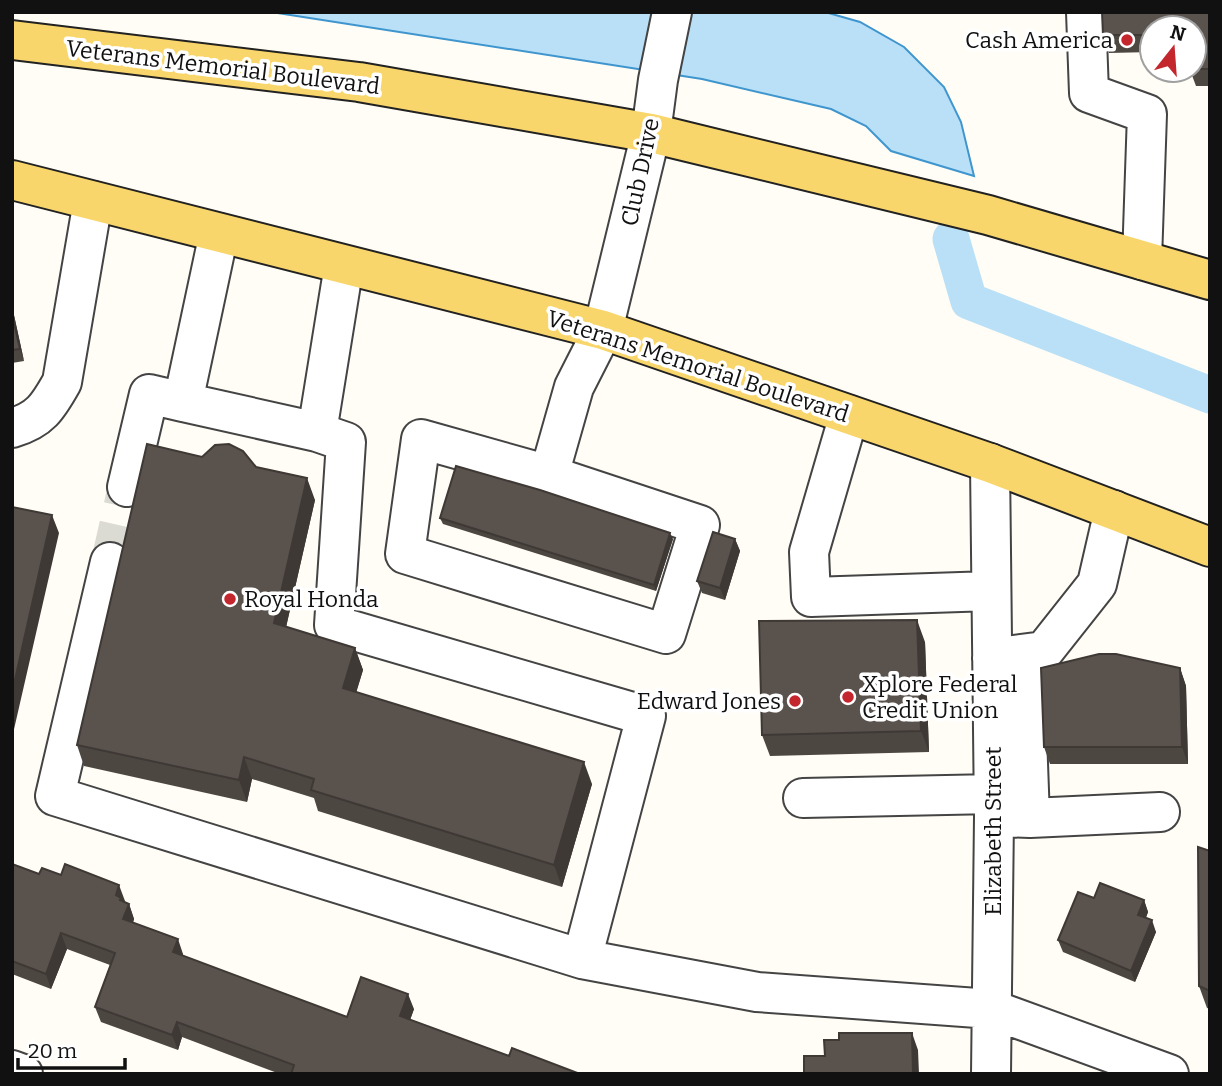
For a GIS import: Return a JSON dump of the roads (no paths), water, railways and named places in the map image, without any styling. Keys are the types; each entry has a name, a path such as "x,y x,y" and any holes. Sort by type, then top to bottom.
{"main road":[{"name":"Veterans Memorial Boulevard","path":"12,40 359,82 652,133 931,200 1210,280"},
{"name":"Veterans Memorial Boulevard","path":"12,180 603,330 990,463 1210,547"}],"street":[{"name":"Club Drive","path":"549,475 574,387 603,330 652,133 658,80 672,12"},
{"path":"1086,12 1089,93 1147,114 1142,260"},
{"path":"12,428 30,422 48,407 62,382 93,201"},
{"path":"183,402 219,233"},
{"path":"317,432 344,265"},
{"path":"127,487 149,394 317,432 346,442 334,625 646,716 582,960"},
{"path":"849,415 809,552 811,597 991,591"},
{"path":"421,439 549,475 700,525 666,634 405,554 421,439"},
{"name":"Elizabeth Street","path":"990,463 991,591 1008,656 1006,810 991,1009 991,1074"},
{"path":"1008,656 1044,652 1097,584 1114,510"},
{"path":"110,562 55,796 582,960 757,992 991,1009 1170,1074"},
{"path":"803,798 1006,810 1160,812"},
{"path":"12,1070 23,1074"}],"water":[{"path":"271,12 825,12 860,22 904,47 944,87 961,122 974,176 891,151 866,126 831,109 702,79"}],"waterway":[{"path":"951,239 969,301 1210,395"}],"tunnel":[{"path":"110,562 127,487"}],"place":[{"name":"Cash America","path":"1127,40"},
{"name":"Royal Honda","path":"230,599"},
{"name":"Xplore Federal Credit Union","path":"848,697"},
{"name":"Edward Jones","path":"795,701"}]}
